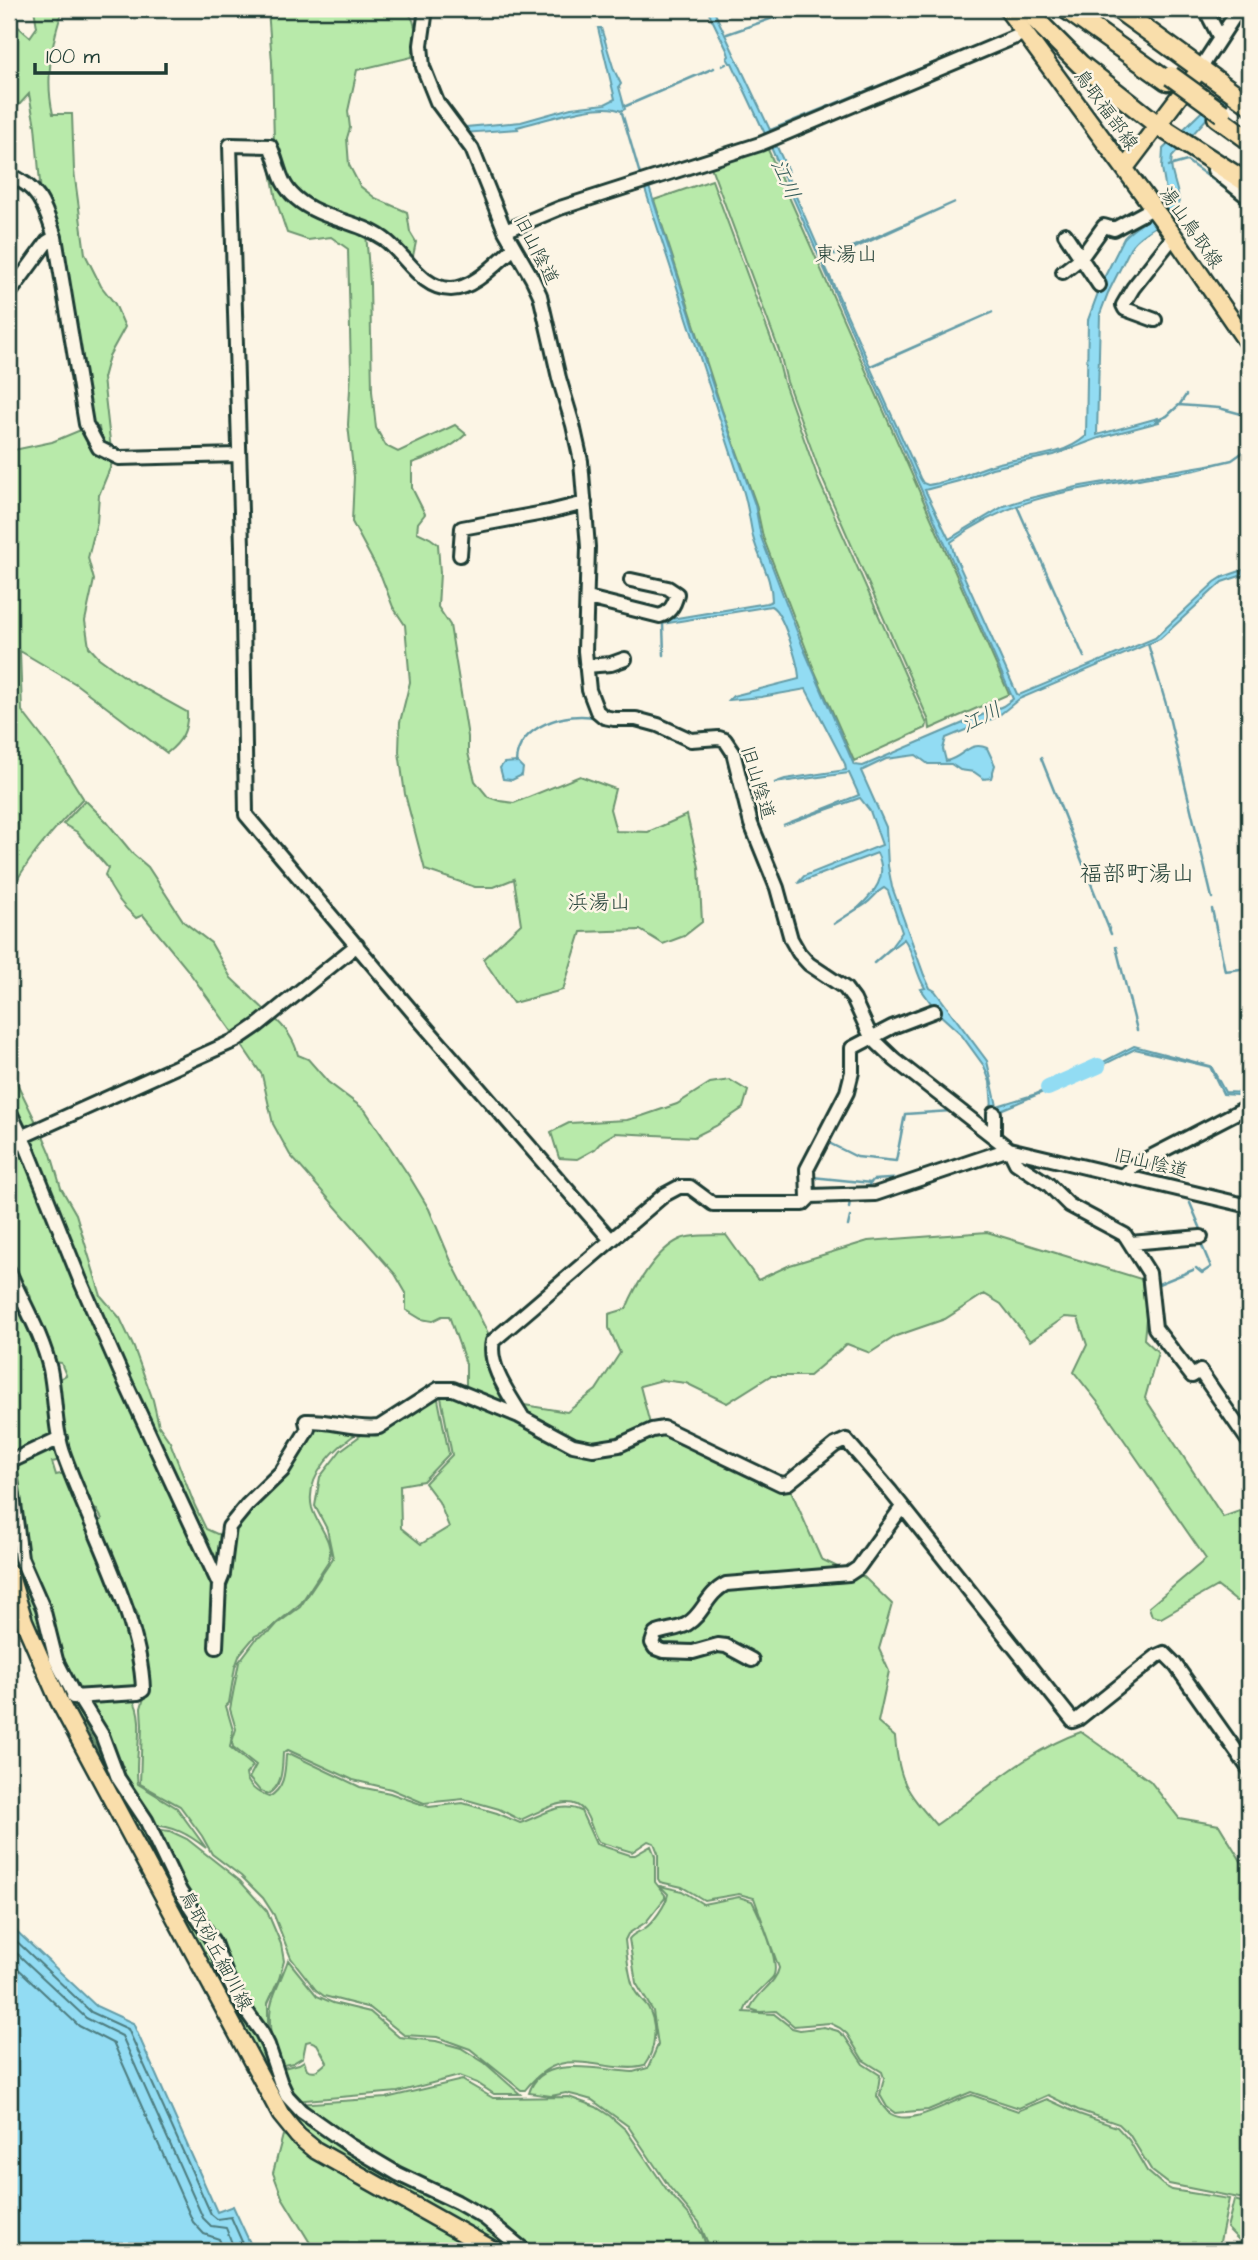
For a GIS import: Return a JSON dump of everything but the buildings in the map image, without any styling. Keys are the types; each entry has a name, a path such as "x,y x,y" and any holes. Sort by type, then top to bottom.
{"highway":[{"path":"1025,9 1080,64 1166,131 1249,184"},
{"path":"1066,9 1249,132"},
{"path":"1080,9 1169,79"},
{"path":"1118,9 1245,101"},
{"path":"1220,115 1249,140"}],"main road":[{"name":"鳥取福部線","path":"1007,9 1125,168 1166,131 1200,69"},
{"name":"湯山鳥取線","path":"1125,168 1249,345"},
{"name":"鳥取砂丘細川線","path":"9,1573 23,1621 59,1701 281,2115 315,2150 495,2251"}],"street":[{"name":"旧山陰道","path":"426,9 421,45 423,67 437,102 472,149 505,231 540,295 573,425 581,461 588,547 586,667 597,711 604,717 636,719 658,725 691,740 719,738 730,745 751,824 777,888 791,939 799,953 809,964 845,988 854,1000 871,1037 911,1074 1009,1149 1249,1206"},
{"path":"1205,9 1220,38"},
{"path":"1200,69 1239,9"},
{"path":"505,231 560,208 760,144 1025,33"},
{"path":"513,248 470,284 454,289 431,285 383,239 372,232 314,210 296,199 285,188 270,146 230,145 242,547 246,815 611,1240"},
{"path":"1192,149 1204,163 1249,198"},
{"path":"9,175 21,180 40,197 55,237 86,424 99,448 118,458 238,455"},
{"path":"1063,272 1081,258 1104,226 1114,229 1153,208"},
{"path":"1065,234 1099,285"},
{"path":"1155,320 1125,309 1123,305 1174,236"},
{"path":"9,294 47,242 55,237"},
{"path":"460,555 462,528 584,503"},
{"path":"588,598 660,616 666,614 676,600 677,594 668,588 631,580"},
{"path":"586,667 625,659"},
{"path":"9,1148 22,1139 236,1040 357,945"},
{"path":"523,1418 495,1364 491,1349 493,1341 664,1195 679,1187 690,1187 713,1204 803,1204 808,1198 807,1169 847,1092 852,1072 852,1048 871,1037 934,1011"},
{"path":"1124,1175 1133,1166 1249,1106"},
{"path":"9,1110 100,1325 219,1584"},
{"path":"994,1114 994,1137"},
{"path":"808,1198 874,1194 1009,1149 1016,1163 1048,1184 1069,1205 1121,1233 1130,1243 1149,1273 1155,1328 1192,1376 1200,1371 1249,1442"},
{"path":"1130,1243 1201,1237"},
{"path":"9,1271 35,1324 46,1356 60,1438 82,1504 120,1596 142,1672 143,1690 138,1693 77,1696 59,1701"},
{"path":"216,1647 219,1584 223,1574 229,1527 282,1471 308,1429 306,1422 326,1420 367,1429 379,1427 438,1389 453,1389 523,1418 573,1445 593,1449 619,1445 652,1430 664,1428 781,1484 789,1483 835,1445 846,1440 1073,1721 1164,1653 1181,1672 1249,1769"},
{"path":"60,1438 9,1464 21,1558 43,1608 56,1660 102,1735 118,1778 146,1820 180,1891 214,1943 226,1978 262,2033 287,2096 300,2111 349,2145 398,2174 485,2218 525,2251"},
{"path":"752,1660 718,1645 693,1652 663,1651 655,1648 652,1643 655,1634 685,1626 695,1619 709,1596 726,1584 849,1574 858,1568 902,1507"}],"green space":[{"path":"34,9 63,9 51,61 53,114 72,114 74,171 85,254 101,286 115,304 125,327 109,356 103,378 111,450 101,442 99,427 92,427 41,194 35,126 29,94 9,116 9,19 30,37 37,27"},
{"path":"268,9 401,9 412,17 415,29 412,57 357,70 348,111 350,128 347,138 349,165 360,186 375,198 407,212 410,232 416,242 412,261 324,212 288,188 274,142"},
{"path":"766,145 1009,694 930,729 929,721 822,478 787,382 780,353 710,164"},
{"path":"267,149 285,191 366,233 372,391 376,428 386,446 398,452 455,425 466,434 448,448 412,463 412,488 425,514 418,523 417,532 438,544 438,607 450,625 468,737 468,753 475,781 488,797 514,803 580,776 615,789 610,809 616,831 648,832 687,815 699,867 702,922 684,936 663,944 640,930 581,932 563,990 513,1003 483,959 521,924 514,879 494,887 475,887 425,870 405,794 399,752 400,722 410,682 405,625 393,607 381,576 352,522 354,477 348,425 351,371 348,249 331,237 308,240 287,233 276,200"},
{"path":"712,180 777,355 784,383 819,481 927,724 926,728 854,761 815,672 763,537 756,504 722,410 654,200"},
{"path":"83,429 94,450 113,461 99,495 97,522 88,558 94,580 85,621 89,647 99,658 129,680 187,712 186,724 180,740 167,753 76,684 20,651 22,711 56,755 83,798 33,856 9,896 9,451 52,442"},
{"path":"85,800 148,867 184,922 211,943 231,978 269,1014 236,1037 187,969 143,915 136,918 118,899 105,875 108,868 77,832 63,824"},
{"path":"273,1017 289,1034 298,1055 308,1059 328,1082 365,1110 409,1176 429,1209 451,1261 491,1339 518,1414 466,1391 466,1364 449,1316 432,1321 421,1319 406,1310 406,1293 395,1274 290,1155 273,1124 262,1075 239,1041"},
{"path":"9,1067 38,1126 22,1133 9,1105"},
{"path":"730,1080 748,1091 743,1108 694,1137 615,1133 577,1159 559,1158 551,1132 569,1123 627,1120 642,1116 677,1104 710,1083"},
{"path":"41,1131 61,1188 76,1214 101,1296 120,1318 134,1348 153,1400 159,1426 170,1442 195,1506 206,1529 217,1534 225,1533 220,1577 124,1375 28,1142 30,1136"},
{"path":"24,1150 222,1591 234,1526 315,1426 362,1430 325,1462 313,1484 312,1508 329,1546 329,1560 301,1603 270,1629 255,1636 240,1654 235,1667 229,1703 226,1706 233,1730 230,1747 253,1766 246,1774 251,1786 269,1797 274,1793 281,1784 286,1755 291,1754 360,1787 390,1793 429,1807 463,1803 520,1823 558,1808 573,1808 581,1811 596,1844 630,1855 651,1846 655,1856 655,1882 665,1898 646,1922 628,1934 625,1940 634,1989 648,2007 653,2022 653,2045 644,2066 627,2068 566,2063 546,2070 525,2090 521,2090 470,2049 437,2037 404,2035 370,2008 324,1996 316,1990 291,1958 274,1915 263,1898 241,1876 212,1854 180,1806 140,1784 141,1708 147,1688 134,1624 139,1617 134,1607 129,1606 98,1524 102,1519 97,1510 89,1507 65,1439 56,1381 66,1375 61,1363 54,1362 29,1304 31,1297 26,1286 21,1284 9,1259 9,1155"},
{"path":"987,1232 1141,1279 1147,1309 1144,1339 1158,1352 1145,1398 1223,1517 1248,1508 1249,1600 1236,1601 1217,1586 1161,1618 1152,1616 1149,1607 1206,1559 1100,1405 1074,1372 1087,1345 1078,1318 1065,1317 1030,1341 1001,1304 984,1294 945,1319 896,1336 870,1353 847,1344 809,1376 770,1376 727,1403 686,1383 662,1380 640,1386 651,1428 622,1442 587,1445 537,1424 518,1404 567,1412 596,1390 620,1353 609,1328 609,1314 626,1309 655,1259 672,1244 686,1237 726,1235 758,1280 790,1265 868,1241"},
{"path":"9,1279 35,1335 45,1367 54,1437 9,1459"},
{"path":"446,1391 582,1450 614,1449 663,1430 783,1487 789,1486 821,1559 848,1572 742,1579 724,1583 705,1597 690,1619 654,1632 650,1644 664,1654 678,1656 716,1648 725,1649 753,1667 757,1659 718,1642 696,1649 661,1649 655,1641 656,1637 692,1624 715,1593 729,1586 844,1577 855,1573 864,1577 892,1604 879,1649 889,1671 878,1722 895,1737 899,1765 906,1786 936,1825 1023,1761 1081,1732 1150,1781 1179,1818 1219,1825 1249,1874 1249,2200 1169,2184 1152,2171 1129,2134 1119,2124 1078,2110 1048,2095 1019,2108 971,2092 928,2110 895,2113 887,2107 880,2095 884,2078 882,2072 863,2060 847,2034 840,2028 830,2023 794,2026 776,2011 760,2012 750,2009 774,1979 779,1968 754,1898 739,1894 704,1900 682,1887 660,1882 658,1853 654,1843 648,1841 632,1852 599,1842 584,1811 578,1805 562,1803 520,1820 499,1809 464,1799 424,1803 391,1789 353,1780 288,1750 283,1753 281,1776 277,1786 268,1794 260,1791 249,1778 256,1765 233,1747 236,1729 230,1709 239,1662 257,1638 271,1631 300,1607 333,1558 327,1529 315,1506 320,1477 341,1450 368,1430 379,1429 437,1394 449,1454 423,1481 400,1485 401,1528 421,1544 449,1527 439,1502 425,1483 452,1455 440,1392"},
{"path":"56,1445 61,1460 52,1462 56,1475 65,1473 123,1615 136,1671 134,1688 76,1694 23,1559 10,1465"},
{"path":"9,1473 18,1547 72,1694 64,1695 38,1644 13,1571 9,1553"},
{"path":"132,1698 139,1717 138,1784 177,1808 206,1848 180,1832 151,1825 82,1700"},
{"path":"75,1700 148,1825 133,1825 99,1765 98,1750 85,1725 71,1710 70,1703"},
{"path":"149,1829 256,2027 284,2096 279,2101 136,1831"},
{"path":"152,1829 170,1831 187,1839 240,1881 267,1911 281,1944 284,1961 268,2003 268,2035 257,2023"},
{"path":"660,1886 682,1891 703,1904 739,1897 752,1901 769,1940 775,1972 749,2002 744,2012 774,2014 792,2028 800,2030 824,2027 838,2031 863,2064 880,2075 877,2096 891,2114 900,2117 921,2115 972,2095 1018,2111 1047,2099 1117,2127 1129,2140 1147,2171 1163,2185 1172,2190 1229,2199 1218,2251 711,2251 699,2222 670,2188 628,2126 592,2100 566,2093 551,2096 529,2093 536,2080 546,2072 559,2068 590,2067 633,2072 648,2068 658,2045 653,2011 636,1983 629,1939 648,1926 662,1908 668,1894"},
{"path":"288,1960 317,1996 370,2012 399,2037 436,2041 461,2048 485,2063 520,2094 494,2094 459,2076 398,2092 294,2101 279,2069 304,2061 307,2069 315,2071 327,2062 317,2044 310,2041 306,2042 303,2057 293,2063 279,2066 276,2061 270,2025 271,2007"},
{"path":"462,2080 493,2098 569,2097 596,2107 610,2116 626,2130 667,2190 692,2218 708,2251 529,2251 398,2172 296,2104 386,2098"},
{"path":"285,2099 455,2203 524,2251 504,2251 308,2137 282,2103"},
{"path":"283,2135 299,2141 486,2251 315,2251 282,2197 273,2173"},
{"path":"1234,2200 1249,2204 1249,2251 1246,2251 1227,2228"}],"water":[{"path":"707,9 713,9 770,130 899,77 900,80 772,136 821,254 839,253 955,202 840,255 831,254 822,259 870,366 993,312 870,367 920,478 928,485 992,465 1053,453 1086,436 1088,320 1102,282 1124,238 1168,203 1162,168 1163,149 1221,93 1249,85 1249,94 1218,106 1172,157 1178,209 1132,245 1100,314 1097,435 1158,418 1159,422 1099,438 1054,455 992,468 925,490 949,539 1004,506 1026,499 1081,486 1214,464 1191,471 1071,491 1022,504 975,526 951,542 954,554 1019,695 1155,638 1215,582 1249,568 1249,573 1222,582 1160,639 1019,699 997,717 946,738 943,749 946,761 975,746 987,748 995,765 991,778 984,779 974,772 960,770 951,764 928,764 916,755 886,759 861,771 886,827 892,887 924,975 930,988 987,1061 997,1106 1036,1094 1067,1080 1003,1109 992,1108 990,1082 984,1066 960,1033 938,1013 921,989 925,988 904,939 888,951 902,932 888,891 884,888 857,909 878,884 881,870 877,853 798,883 804,876 882,845 870,811 860,798 783,825 859,795 849,773 774,783 846,770 806,689 729,700 733,696 799,679 790,639 776,610 771,606 662,624 671,619 772,601 768,576 753,537 744,493 644,186 648,184 713,386 755,505 761,537 803,647 854,765 863,766 1003,706 1013,699 766,136 732,63 727,58 727,50"},
{"path":"598,28 601,28 621,84 619,87 625,109 585,110 517,127 518,129 464,133 466,127 521,122 571,108 605,104 615,99"},
{"path":"517,762 523,768 522,775 512,780 503,779 500,768 504,763"},
{"path":"1134,1046 1211,1066 1225,1092 1249,1093 1249,1096 1223,1094 1210,1067 1135,1049 1081,1076 1080,1074"},
{"path":"9,1924 96,2006 133,2023 217,2212 233,2206 250,2243 250,2251 9,2251"}],"waterway":[{"path":"727,34 799,9"},
{"path":"1211,9 1231,15"},
{"path":"1244,19 1249,19"},
{"path":"962,52 969,49"},
{"path":"907,74 953,55"},
{"path":"722,66 726,64"},
{"path":"626,106 714,68"},
{"path":"622,113 641,178"},
{"path":"1169,166 1187,161 1249,206"},
{"path":"1180,404 1186,395"},
{"path":"1156,421 1167,416 1179,405 1219,408 1249,416"},
{"path":"1211,465 1232,460 1249,448"},
{"path":"1017,506 1084,657"},
{"path":"663,624 664,655"},
{"path":"1148,644 1166,704 1212,898"},
{"path":"516,763 518,750 534,730 572,716 597,718"},
{"path":"1041,758 1111,934"},
{"path":"834,924 860,907"},
{"path":"1212,909 1225,971 1249,968"},
{"path":"1116,947 1137,1030"},
{"path":"874,963 890,949"},
{"name":"江川","path":"1048,1088 1098,1066"},
{"path":"827,1142 857,1157 896,1161 905,1114 951,1111"},
{"path":"812,1177 871,1183"},
{"path":"865,1190 873,1180 906,1178"},
{"path":"849,1208 852,1200"},
{"path":"1190,1203 1203,1234"},
{"path":"848,1226 850,1217"},
{"path":"1196,1268 1202,1273 1211,1267 1200,1241"},
{"path":"1156,1285 1193,1270"}],"district":[{"name":"東湯山","path":"846,254"},
{"name":"福部町湯山","path":"1137,873"},
{"name":"浜湯山","path":"599,902"}]}
